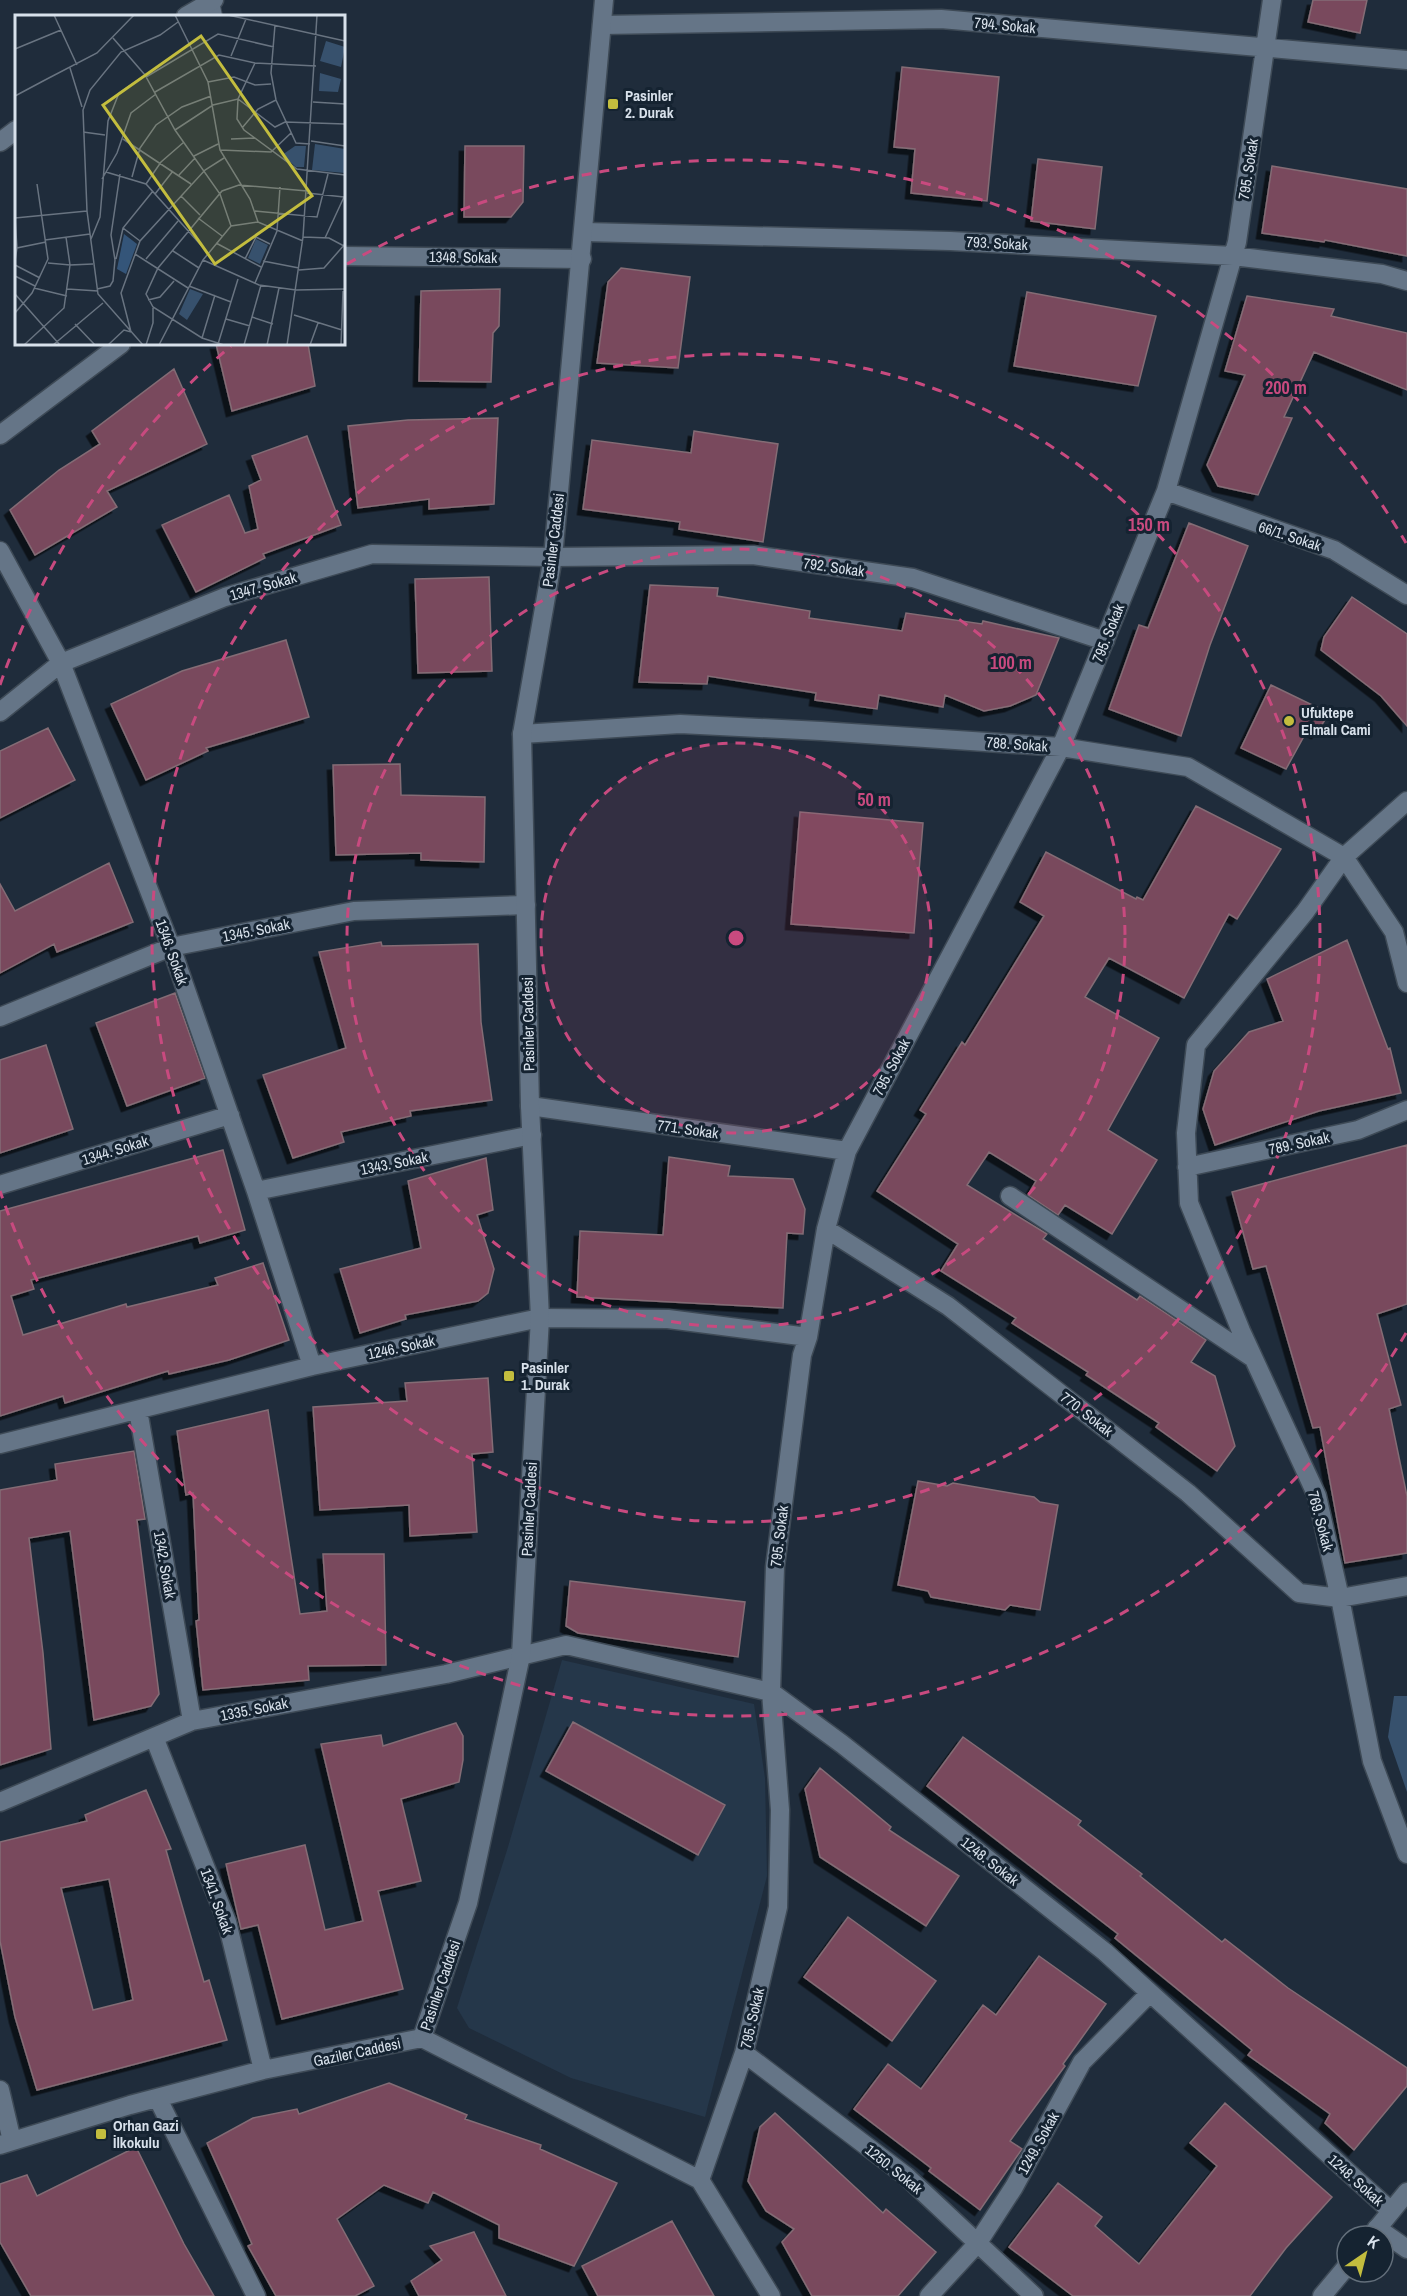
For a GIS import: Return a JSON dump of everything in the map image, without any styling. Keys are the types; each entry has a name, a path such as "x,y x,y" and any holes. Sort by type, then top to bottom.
{"street":[{"name":"Pasinler Caddesi","path":"422,2038 468,1903 520,1654 540,1318 530,1106 522,734 553,557 585,232 604,0"},
{"name":"795. Sokak","path":"700,2180 744,2053 778,1907 780,1810 771,1692 775,1567 802,1355 808,1336 826,1230 847,1151 1061,747 1166,491 1233,256 1267,48 1272,0"},
{"path":"189,15 214,6"},
{"name":"794. Sokak","path":"602,25 941,19 1407,60"},
{"path":"0,142 15,131"},
{"name":"793. Sokak","path":"585,232 950,241 1233,256 1382,274 1407,281"},
{"name":"1348. Sokak","path":"345,256 582,259"},
{"path":"0,435 120,345"},
{"name":"66/1. Sokak","path":"1166,491 1334,550 1407,595"},
{"name":"1346. Sokak","path":"0,550 61,663 171,947 256,1191 312,1366"},
{"name":"1347. Sokak","path":"0,712 61,663 225,597 372,554 553,557"},
{"name":"792. Sokak","path":"553,557 753,555 913,578 1105,641"},
{"name":"788. Sokak","path":"522,734 680,724 1061,747 1188,767 1344,857 1394,932 1407,983"},
{"name":"769. Sokak","path":"1407,801 1344,857 1305,912 1196,1045 1186,1133 1189,1203 1254,1359 1317,1496 1372,1761 1407,1854"},
{"name":"1345. Sokak","path":"0,1017 171,947 354,911 526,906"},
{"name":"771. Sokak","path":"530,1106 847,1151"},
{"name":"789. Sokak","path":"1187,1167 1358,1130 1407,1110"},
{"name":"1344. Sokak","path":"0,1185 230,1115"},
{"name":"1343. Sokak","path":"256,1191 532,1135"},
{"path":"1010,1196 1254,1359"},
{"name":"770. Sokak","path":"826,1230 957,1313 1188,1492 1299,1593 1340,1598 1407,1586"},
{"name":"1246. Sokak","path":"0,1444 312,1366 540,1318 668,1319 808,1336"},
{"name":"1342. Sokak","path":"138,1410 192,1721"},
{"name":"1248. Sokak","path":"520,1654 566,1645 771,1692 843,1744 1095,1944 1391,2211"},
{"name":"1335. Sokak","path":"0,1802 192,1721 446,1674 520,1654"},
{"name":"1341. Sokak","path":"154,1737 227,1922 262,2070"},
{"name":"1249. Sokak","path":"929,2296 977,2244 1014,2187 1082,2062 1150,1993"},
{"name":"Gaziler Caddesi","path":"6,2143 262,2070 422,2038 700,2180"},
{"name":"1250. Sokak","path":"744,2053 906,2176 1034,2296"},
{"path":"0,2090 6,2143"},
{"path":"158,2100 256,2296"},
{"path":"700,2180 771,2296"},
{"path":"1380,2224 1407,2192"},
{"path":"1322,2296 1335,2280"}],"shaded area":[{"path":"562,1660 754,1704 765,1778 767,1876 705,2117 571,2078 469,2028 457,2008 508,1847"},
{"path":"1394,1696 1407,1696 1407,1792 1388,1737"}],"building":[{"path":"1313,0 1367,0 1360,33 1308,22"},
{"path":"902,67 999,77 987,201 911,193 915,149 894,147"},
{"path":"465,146 524,146 523,202 511,217 464,217"},
{"path":"1038,159 1102,167 1095,229 1031,221"},
{"path":"1272,166 1407,189 1407,256 1325,240 1324,242 1262,233"},
{"path":"621,268 690,277 678,368 597,363 608,282"},
{"path":"500,289 499,326 493,333 491,382 419,381 421,291"},
{"path":"1027,292 1156,316 1138,386 1014,366"},
{"path":"1247,296 1334,309 1331,316 1407,333 1407,390 1314,352 1284,417 1292,418 1258,495 1218,486 1207,465 1245,375 1225,371"},
{"path":"216,345 308,345 315,386 232,411"},
{"path":"174,369 207,444 107,491 117,507 35,555 10,510 59,470 100,444 92,431"},
{"path":"498,418 494,504 429,509 429,499 358,508 348,426 408,420"},
{"path":"694,431 778,444 763,542 679,529 680,522 583,509 592,440 691,453"},
{"path":"307,436 341,525 263,554 265,558 196,592 162,525 229,495 245,533 258,529 249,486 261,480 252,456"},
{"path":"1189,523 1248,546 1210,645 1181,736 1109,709 1139,625 1148,628"},
{"path":"489,577 492,671 418,673 415,579"},
{"path":"650,585 718,588 717,596 810,611 809,618 902,631 906,613 982,624 983,621 1059,638 1036,695 1010,706 984,711 945,695 943,707 879,695 877,709 815,700 816,693 708,676 707,684 639,682"},
{"path":"1352,597 1407,634 1407,726 1381,696 1321,650 1324,637"},
{"path":"286,640 309,717 206,748 208,751 146,780 111,704 182,671"},
{"name":"Ufuktepe Elmalı Cami","path":"1271,685 1329,713 1317,733 1308,729 1286,769 1241,748"},
{"path":"48,728 75,780 0,818 0,751"},
{"path":"400,764 401,795 485,797 484,862 421,860 421,853 336,855 333,765"},
{"path":"1196,806 1281,849 1237,919 1229,914 1184,998 1109,958 1085,997 1159,1038 1108,1130 1157,1160 1112,1234 1065,1205 1058,1215 1028,1195 1036,1181 989,1152 967,1185 1047,1234 1043,1239 1137,1300 1140,1296 1206,1340 1191,1362 1215,1376 1235,1446 1217,1471 1156,1427 1159,1423 1086,1375 1088,1372 1012,1323 1016,1318 941,1271 958,1244 877,1191 926,1114 920,1110 962,1042 965,1045 1044,916 1020,902 1046,852 1136,899 1137,897 1143,900"},
{"path":"800,812 923,823 914,933 791,924"},
{"path":"109,863 133,922 57,952 54,944 0,973 0,884 15,911"},
{"path":"1347,940 1388,1049 1390,1048 1401,1093 1319,1111 1215,1145 1203,1109 1214,1071 1249,1032 1283,1021 1267,979"},
{"path":"381,942 382,946 478,944 481,1022 492,1100 410,1111 411,1116 341,1132 344,1142 293,1158 263,1075 346,1048 319,952"},
{"path":"175,993 205,1078 127,1106 96,1023"},
{"path":"46,1045 73,1129 0,1153 0,1060"},
{"path":"1407,1145 1407,1304 1377,1314 1401,1405 1389,1409 1407,1496 1407,1553 1345,1563 1320,1427 1313,1428 1266,1266 1253,1269 1232,1192"},
{"path":"223,1150 245,1230 200,1243 198,1236 31,1280 34,1289 11,1296 23,1335 126,1304 127,1307 218,1285 215,1278 263,1263 289,1340 229,1360 169,1374 168,1371 65,1403 63,1396 0,1416 0,1211"},
{"path":"669,1157 730,1166 728,1176 793,1179 805,1209 803,1234 787,1233 783,1308 577,1297 580,1231 663,1235"},
{"path":"486,1158 493,1210 477,1215 494,1269 488,1293 478,1301 405,1315 406,1319 360,1333 340,1269 421,1248 408,1181"},
{"path":"488,1378 493,1452 472,1454 477,1532 410,1536 409,1505 320,1510 313,1407 407,1401 405,1383"},
{"path":"268,1410 300,1614 327,1611 323,1554 384,1554 386,1665 308,1666 309,1680 203,1690 196,1621 199,1620 193,1493 186,1495 177,1431"},
{"path":"134,1451 145,1519 137,1520 159,1694 151,1706 94,1720 70,1531 29,1538 43,1653 51,1749 0,1765 0,1490 57,1480 55,1464"},
{"path":"918,1481 947,1486 953,1483 1034,1497 1040,1502 1058,1505 1040,1610 1010,1605 1005,1610 931,1597 928,1591 898,1585"},
{"path":"570,1581 745,1602 738,1657 578,1633 566,1626"},
{"path":"573,1722 725,1805 698,1855 546,1771"},
{"path":"456,1723 463,1736 463,1760 459,1782 401,1799 421,1881 378,1891 403,1989 282,2019 258,1925 241,1929 226,1864 305,1845 325,1930 363,1921 321,1744 381,1735 383,1746"},
{"path":"963,1737 1081,1821 1078,1825 1142,1874 1140,1876 1222,1942 1225,1939 1288,1988 1407,2068 1407,2086 1354,2150 1325,2123 1330,2114 1248,2055 1252,2050 1115,1938 1118,1934 927,1786"},
{"path":"820,1768 891,1827 889,1830 959,1876 926,1926 820,1857 805,1789"},
{"path":"146,1790 171,1849 166,1850 204,1982 209,1980 227,2040 37,2090 15,2017 0,1941 0,1842 87,1821 85,1815","holes":["109,1879 133,2000 93,2010 61,1888"]},
{"path":"848,1917 936,1981 892,2041 804,1977"},
{"path":"1039,1956 1106,2004 1063,2064 1065,2066 1010,2141 1022,2149 980,2210 929,2171 931,2168 854,2109 888,2064 921,2089 983,2005 996,2015"},
{"path":"389,2083 467,2115 465,2119 541,2145 540,2149 617,2183 574,2266 499,2238 499,2225 433,2192 428,2203 384,2185 337,2219 374,2286 355,2296 276,2296 248,2246 252,2244 207,2143 253,2118 297,2109 299,2114"},
{"path":"1225,2103 1332,2197 1286,2248 1250,2296 1073,2296 1009,2247 1058,2183 1102,2217 1095,2226 1139,2264 1217,2166 1190,2143"},
{"path":"775,2113 883,2213 886,2209 936,2252 898,2296 812,2296 782,2242 794,2229 766,2211 748,2181 760,2127"},
{"path":"136,2147 184,2244 214,2296 31,2296 0,2242 0,2184 27,2175 37,2196"},
{"path":"672,2221 714,2296 598,2296 582,2266"},
{"path":"474,2232 506,2296 419,2296 411,2281 442,2260 430,2246"}],"place":[{"name":"Pasinler 2. Durak","path":"613,104"},
{"name":"Ufuktepe Elmalı Cami","path":"1289,721"},
{"name":"Pasinler 1. Durak","path":"509,1376"},
{"name":"Orhan Gazi İlkokulu","path":"101,2134"}]}
